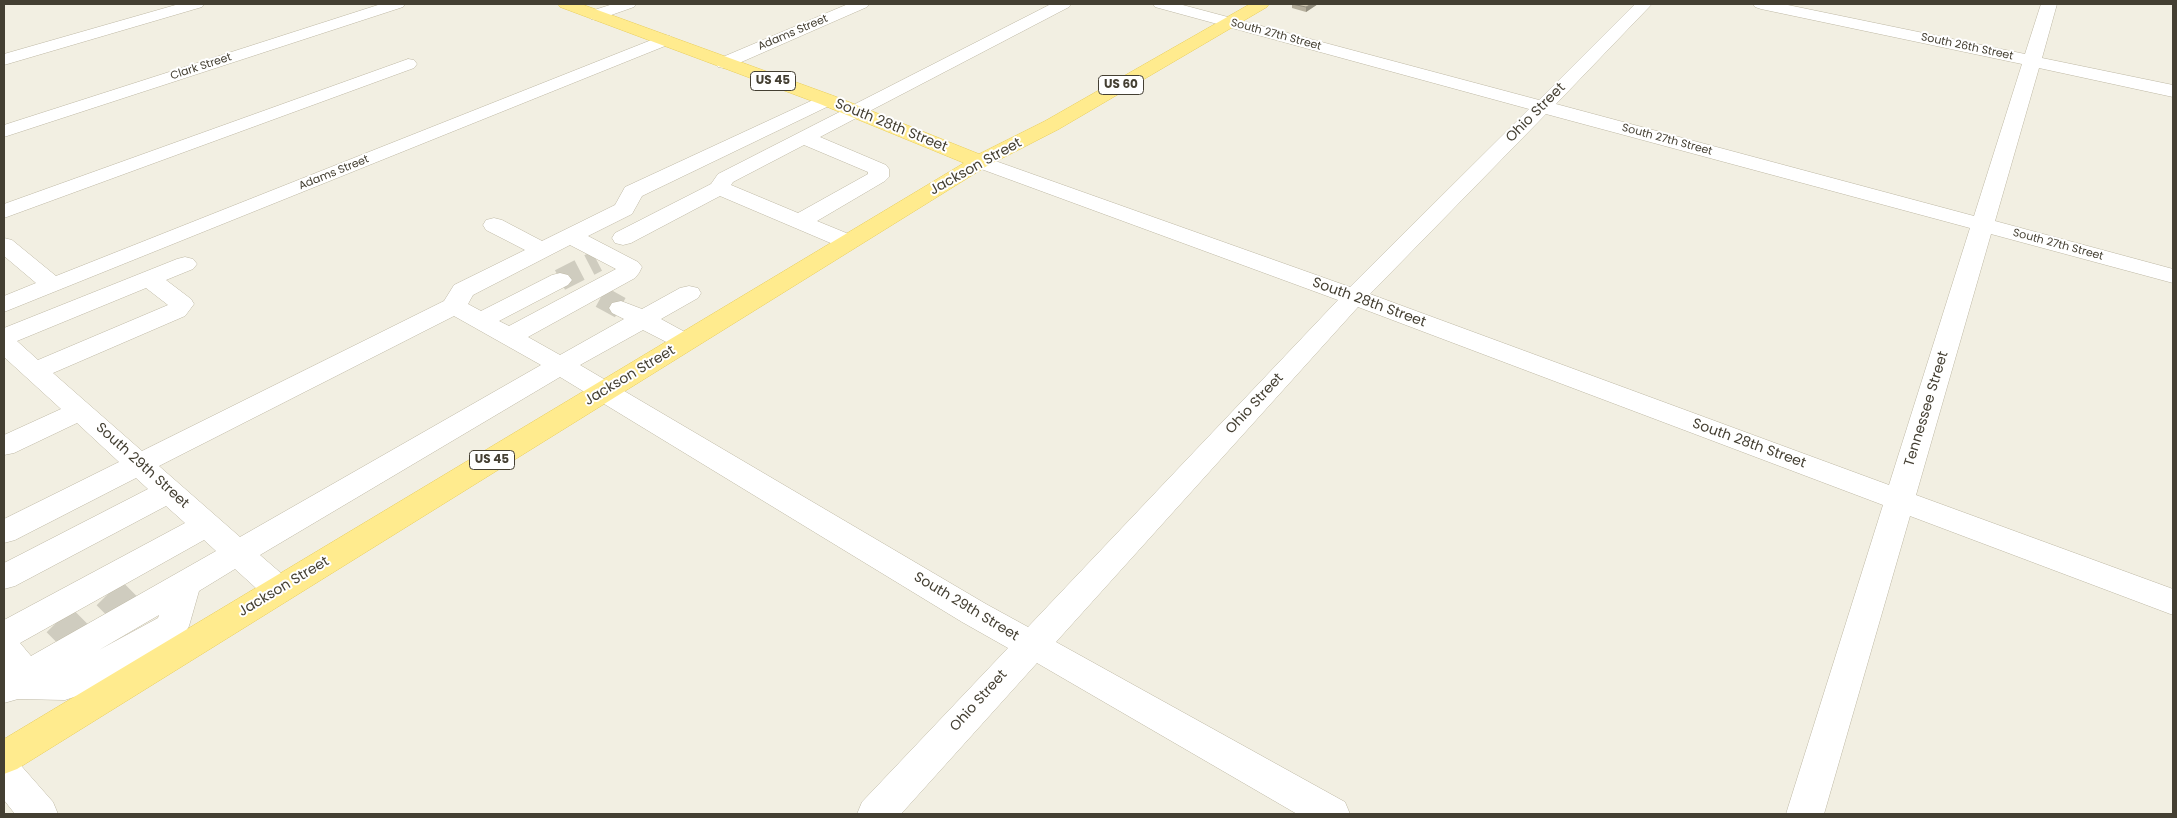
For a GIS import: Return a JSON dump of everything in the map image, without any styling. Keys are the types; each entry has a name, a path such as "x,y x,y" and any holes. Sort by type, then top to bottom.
{"main road":[{"name":"South 28th Street","path":"566,4 826,100 980,162"},
{"name":"Jackson Street","path":"4,758 980,162 1052,125 1261,4"}],"street":[{"path":"4,60 196,4"},
{"name":"Clark Street","path":"4,131 397,4"},
{"path":"597,15 628,4"},
{"name":"Adams Street","path":"724,63 861,4"},
{"path":"609,252 719,188 725,178 1063,4"},
{"name":"South 27th Street","path":"1161,4 2173,276"},
{"name":"Ohio Street","path":"876,814 1030,645 1354,298 1644,4"},
{"name":"South 26th Street","path":"1761,4 2173,91"},
{"name":"Tennessee Street","path":"1805,814 2050,4"},
{"name":"Adams Street","path":"4,305 664,40"},
{"path":"4,211 408,64"},
{"path":"4,532 138,463 454,306 462,290 624,209 633,192 826,100"},
{"path":"800,221 878,177 879,168 805,138"},
{"name":"South 28th Street","path":"980,162 1354,298 2173,602"},
{"path":"719,188 848,242"},
{"path":"494,225 542,250"},
{"path":"14,683 67,628 116,601 182,585 561,365 614,304 630,267 609,252 571,236"},
{"path":"4,245 53,285"},
{"path":"4,337 185,264"},
{"path":"34,371 176,311 182,304 149,278"},
{"path":"480,321 560,280"},
{"path":"510,336 614,304 689,293"},
{"path":"614,304 685,342"},
{"name":"South 29th Street","path":"454,306 606,391 654,422 1030,645 1110,687 1331,814"},
{"name":"South 29th Street","path":"4,343 279,590"},
{"path":"4,446 80,411"},
{"path":"4,577 169,491"},
{"path":"4,636 67,628 116,601 148,557 207,525"},
{"path":"148,557 182,585"},
{"path":"14,683 65,686 172,626 182,585"},
{"path":"4,647 14,683"},
{"path":"4,773 38,814"}],"building":[{"path":"1292,4 1312,4 1306,7"}],"tunnel":[{"path":"560,280 597,261"},
{"path":"601,297 621,308"},
{"path":"109,593 127,611"},
{"path":"59,620 77,638"}]}
